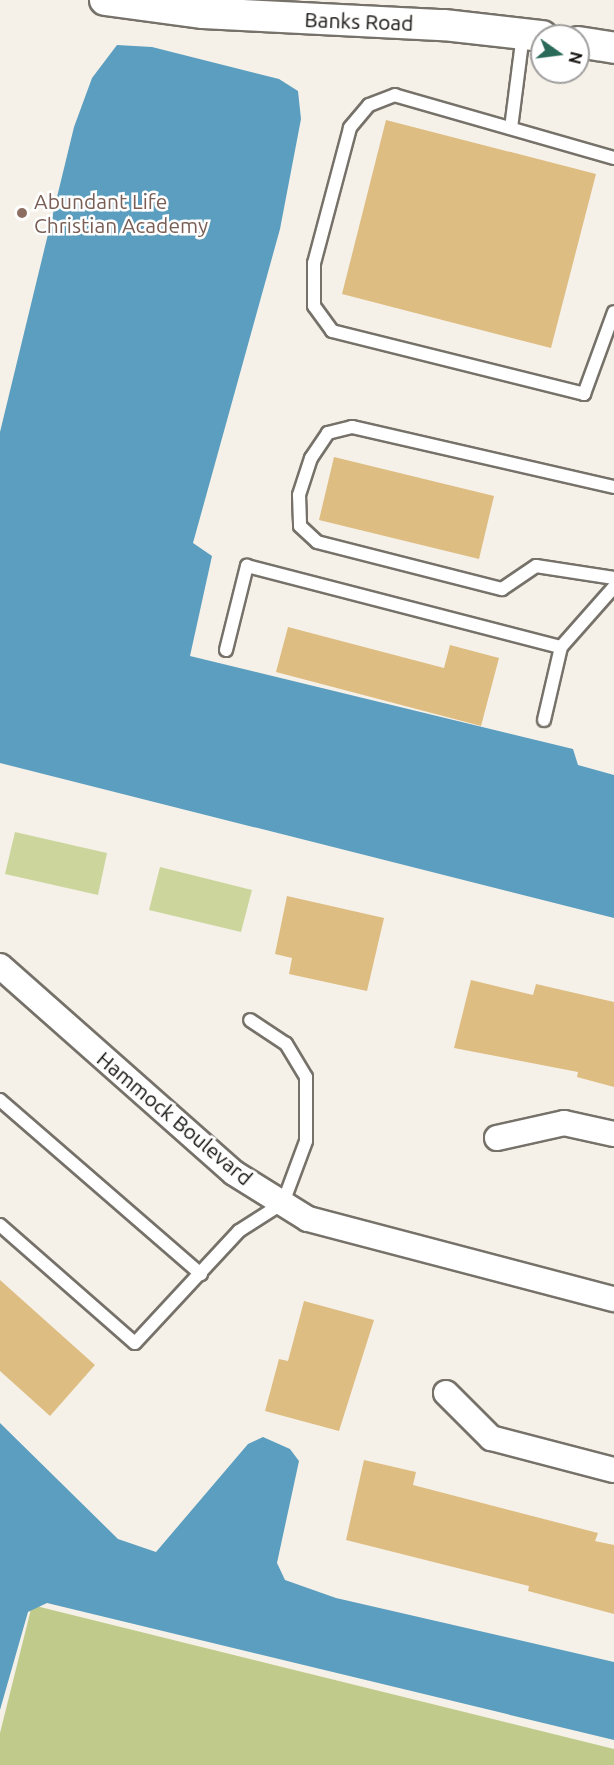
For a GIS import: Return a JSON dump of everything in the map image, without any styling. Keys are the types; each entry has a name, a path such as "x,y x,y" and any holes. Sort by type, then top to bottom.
{"street":[{"name":"Banks Road","path":"105,0 203,13 530,35"},
{"path":"590,44 614,48"},
{"name":"Hammock Boulevard","path":"0,966 234,1173 308,1219 614,1299"},
{"path":"497,1138 564,1123 614,1134"},
{"path":"446,1393 491,1438 614,1470"}],"lane":[{"path":"511,128 530,44"},
{"path":"614,158 395,95 369,105 350,128 314,263 314,306 332,331 584,394 614,312"},
{"path":"614,488 352,427 328,433 311,458 299,495 300,526 317,542 502,589 536,566 614,578"},
{"path":"226,650 247,566 561,647"},
{"path":"544,720 561,647 614,587"},
{"path":"0,1225 135,1343 239,1231 283,1203 306,1141 306,1077 286,1044 250,1020"},
{"path":"0,1100 201,1274"}],"green space":[{"path":"15,832 107,853 98,895 5,874"},
{"path":"160,867 252,890 241,932 149,910"},
{"path":"32,1605 614,1749 614,1765 0,1765 0,1733"}],"water":[{"path":"117,45 152,47 279,79 298,91 301,119 280,229 193,543 212,556 190,656 573,749 578,765 614,775 614,918 0,763 0,432 74,127 92,78"},
{"path":"0,1423 118,1539 156,1552 248,1444 263,1437 290,1449 299,1461 277,1563 285,1580 336,1598 614,1662 614,1740 47,1603 28,1612 0,1710"}],"building":[{"path":"386,120 596,174 551,348 342,294"},
{"path":"334,457 494,496 479,559 319,520"},
{"path":"288,627 444,668 450,645 499,658 481,726 276,672"},
{"path":"287,896 384,918 367,991 289,974 292,958 275,954"},
{"path":"471,980 533,995 536,984 614,1002 614,1087 577,1077 578,1072 454,1048"},
{"path":"0,1280 95,1365 50,1416 0,1371"},
{"path":"304,1301 374,1320 339,1431 265,1411 279,1359 288,1361"},
{"path":"364,1460 416,1472 413,1485 598,1533 595,1541 614,1545 614,1614 528,1591 529,1586 346,1540"}],"place":[{"name":"Abundant Life Christian Academy","path":"22,213"}]}
